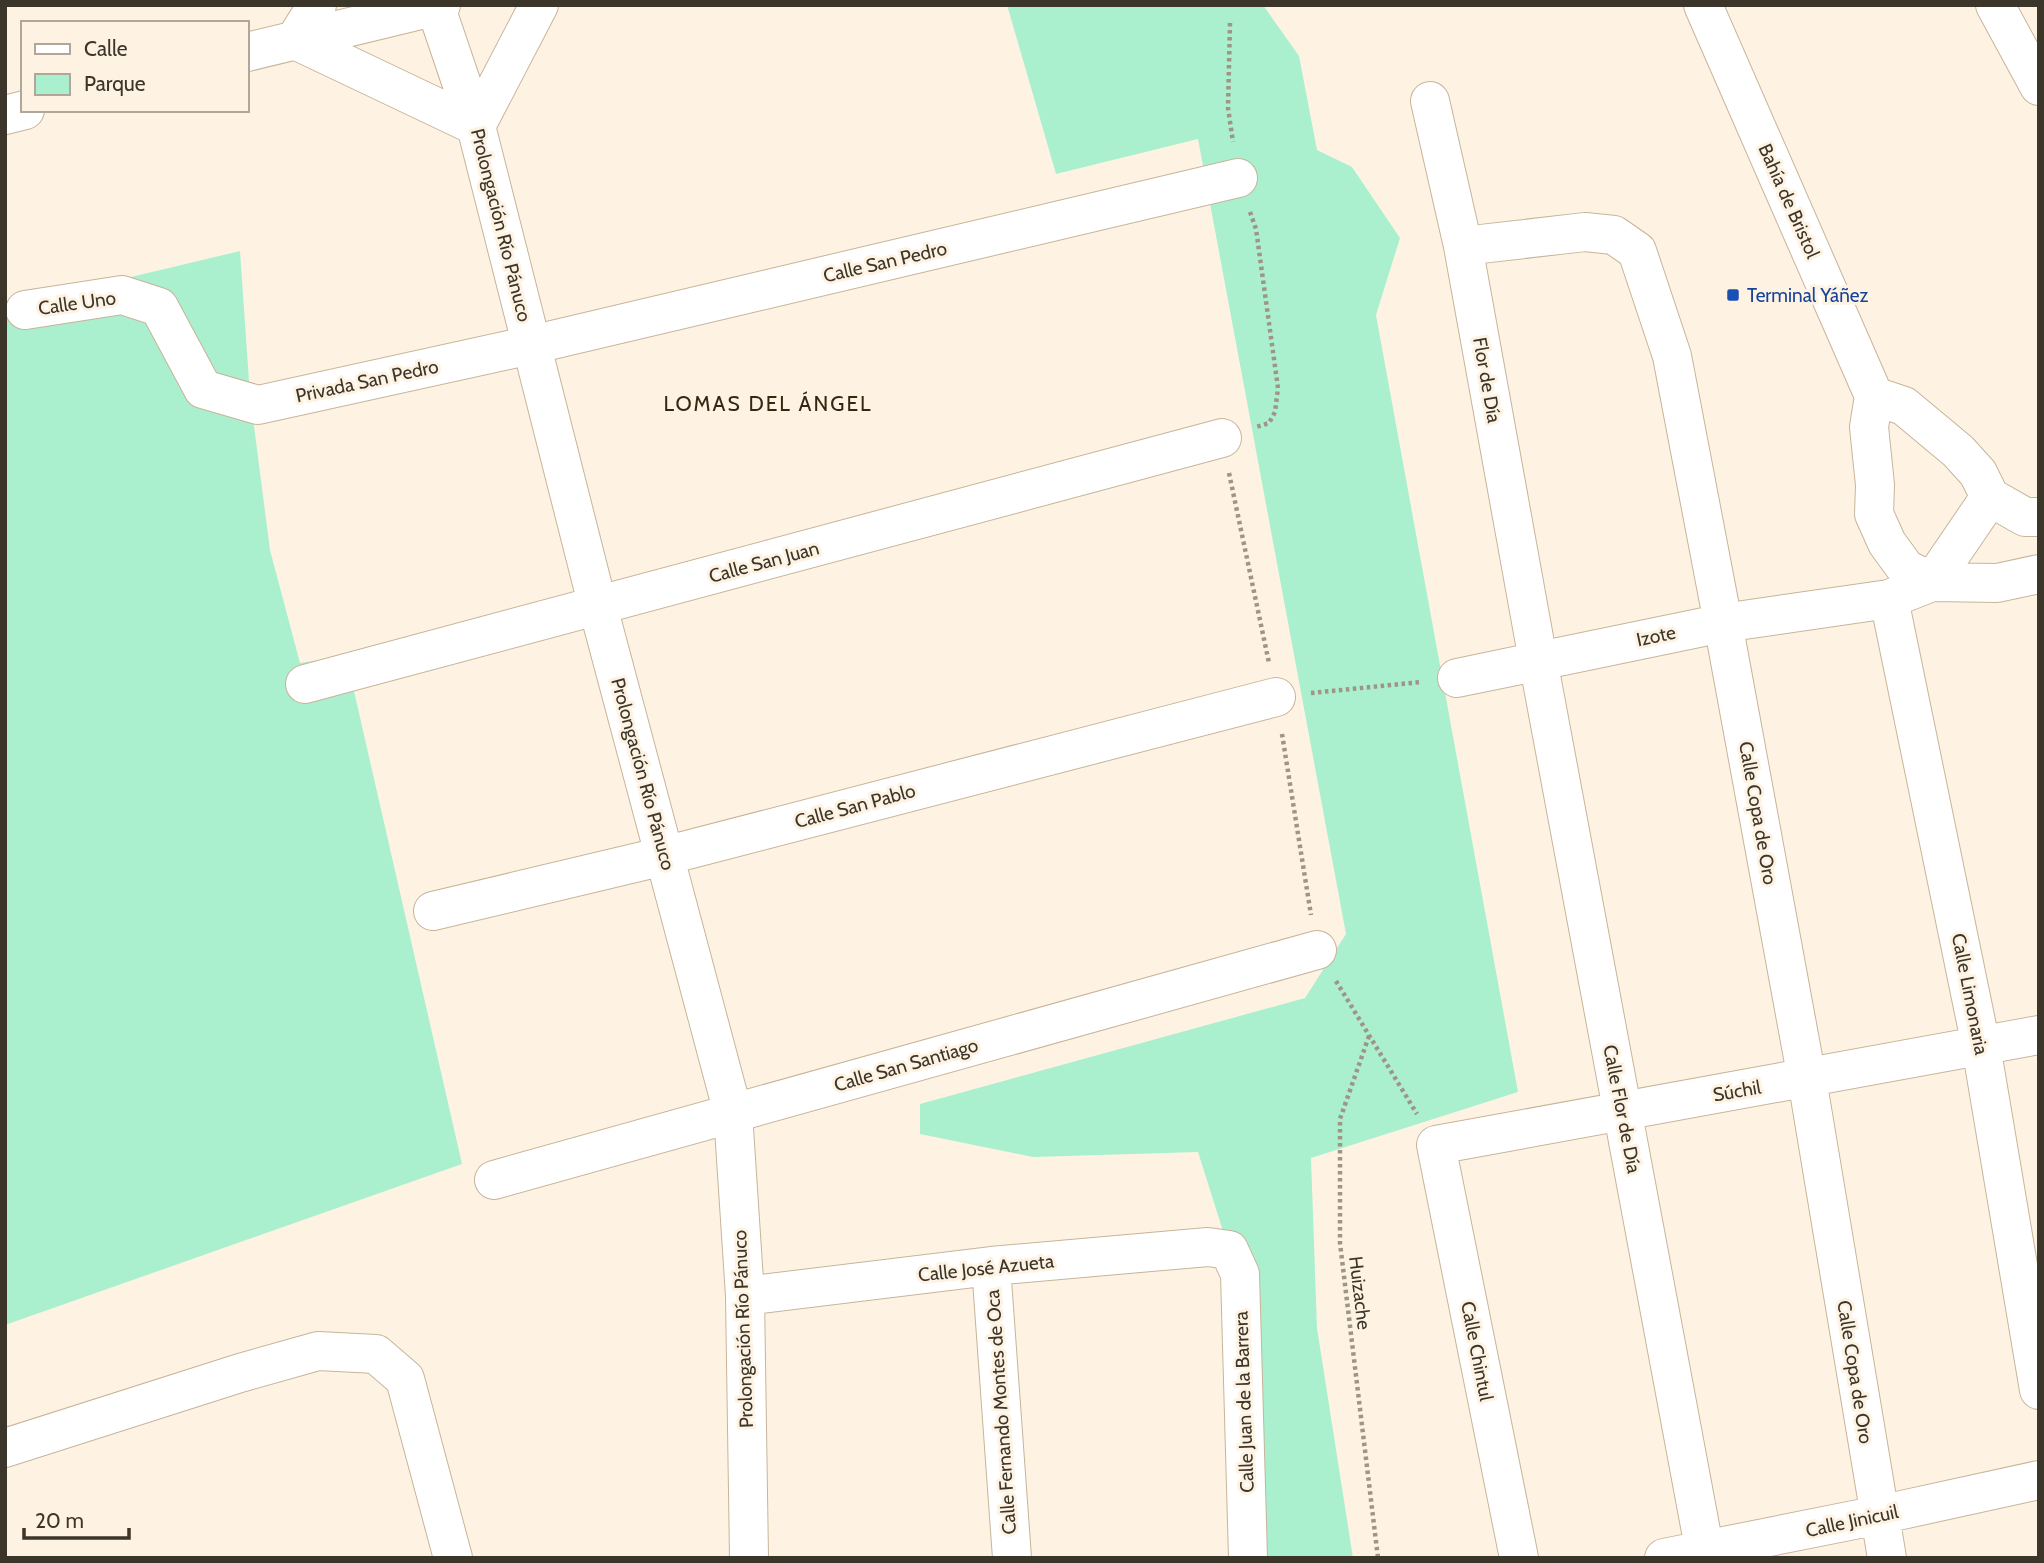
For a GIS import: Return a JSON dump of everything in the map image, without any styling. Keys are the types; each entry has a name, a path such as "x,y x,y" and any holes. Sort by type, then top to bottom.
{"street":[{"path":"295,40 317,5"},
{"path":"295,40 477,126 539,5"},
{"name":"Bahía de Bristol","path":"1703,5 1874,396"},
{"path":"1995,5 2029,47 2039,86"},
{"path":"248,52 437,6"},
{"name":"Prolongación Río Pánuco","path":"437,6 477,126 598,607 733,1113 745,1296 748,1558"},
{"name":"Flor de Día","path":"1430,101 1463,246 1538,660"},
{"name":"Calle San Pedro","path":"531,345 1238,178"},
{"name":"Calle Copa de Oro","path":"1463,246 1585,232 1614,235 1637,251 1672,356 1807,1079 1887,1558"},
{"name":"Calle Uno","path":"25,310 122,295 159,307 203,390"},
{"name":"Privada San Pedro","path":"203,390 258,405 531,345"},
{"path":"2039,517 2025,517 1990,497 1978,473 1958,450 1904,406 1874,396 1869,427 1875,485 1874,514 1887,543 1906,569 1932,582 1997,583 2039,574"},
{"name":"Calle San Juan","path":"305,684 1222,438"},
{"path":"1932,582 1990,497"},
{"name":"Izote","path":"1457,678 1723,623 1889,599 1932,582"},
{"name":"Calle Limonaria","path":"1889,599 1981,1046 2039,1390"},
{"name":"Calle Flor de Día","path":"1538,660 1705,1554"},
{"name":"Calle San Pablo","path":"433,911 664,856 1276,697"},
{"name":"Calle San Santiago","path":"494,1180 1317,950"},
{"name":"Súchil","path":"1436,1144 2039,1035"},
{"name":"Calle Chintul","path":"1436,1144 1519,1558"},
{"name":"Calle José Azueta","path":"745,1296 991,1266 1208,1247 1229,1250"},
{"name":"Calle Juan de la Barrera","path":"1229,1250 1240,1274 1248,1558"},
{"name":"Calle Fernando Montes de Oca","path":"991,1266 1012,1558"},
{"path":"5,1448 318,1351 376,1354 405,1379 453,1558"},
{"name":"Calle Jinicuil","path":"1664,1558 1705,1554 2039,1480"}],"path":[{"path":"1230,23 1228,108 1238,178 1256,229 1278,388 1275,412 1269,423 1222,438 1276,697 1317,950 1436,1144"},
{"path":"1276,697 1457,678"},
{"name":"Huizache","path":"1369,1035 1340,1119 1340,1243 1378,1558"}],"green space":[{"path":"1007,5 1263,5 1299,56 1317,150 1352,167 1400,238 1376,315 1518,1092 1311,1158 1317,1328 1353,1558 1233,1558 1222,1228 1198,1152 1033,1157 920,1134 920,1104 1305,998 1346,934 1198,139 1056,174"},
{"path":"240,251 250,395 270,550 300,663 346,656 462,1164 5,1325 5,307"}],"place":[{"name":"Terminal Yáñez","path":"1733,295"}],"district":[{"name":"LOMAS DEL ÁNGEL","path":"768,403"}]}
